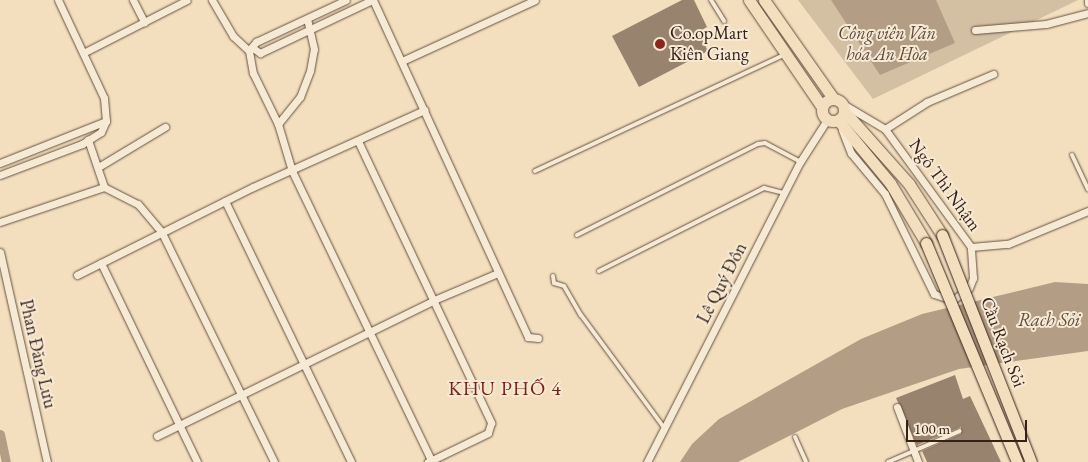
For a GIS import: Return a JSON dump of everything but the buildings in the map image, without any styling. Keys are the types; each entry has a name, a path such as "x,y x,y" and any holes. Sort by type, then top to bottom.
{"main road":[{"path":"749,0 822,106 837,111"},
{"path":"764,0 837,111"},
{"name":"Cầu Rạch Sỏi","path":"837,111 909,184 942,235 1031,462"},
{"name":"Cầu Rạch Sỏi","path":"837,111 912,213 1017,462"}],"street":[{"path":"0,175 88,140 101,132 106,121 104,98 85,52 58,0"},
{"path":"133,0 144,22"},
{"path":"85,52 187,0"},
{"path":"212,0 232,36 251,50 260,53 311,27 372,0 402,61 528,337 538,338"},
{"path":"346,0 256,42 251,50 255,80 278,124 292,172 430,462 488,432 492,427 358,141"},
{"path":"402,61 535,0"},
{"path":"975,30 1046,24 1088,13"},
{"path":"278,124 305,86 314,57 311,27 307,19"},
{"path":"885,129 927,102 993,74"},
{"path":"78,275 224,201 292,172 424,110"},
{"path":"837,111 851,153 885,194 934,294 953,300 969,288 973,278 971,247"},
{"name":"Ngô Thì Nhậm","path":"837,111 885,129 971,247 1008,244 1088,211"},
{"name":"Lê Quý Đôn","path":"648,462 800,162 837,111"},
{"path":"0,163 106,121"},
{"path":"100,166 164,127"},
{"path":"88,140 100,166 104,187"},
{"path":"0,222 104,187 138,204 162,232 274,462"},
{"path":"224,201 351,462"},
{"name":"Phan Đăng Lưu","path":"0,252 47,462"},
{"path":"102,263 197,462"},
{"path":"157,436 241,394 304,366 434,300 498,273"},
{"path":"897,407 918,462"}],"lane":[{"path":"711,0 724,21"},
{"path":"535,171 787,54"},
{"path":"577,235 758,144 765,144 800,162"},
{"path":"1072,155 1088,190"},
{"path":"599,270 761,189 784,193"},
{"path":"553,276 555,283 564,286 665,429"},
{"path":"888,462 960,431"},
{"path":"795,437 806,462"}],"green space":[{"name":"Công viên Văn hóa An Hòa","path":"798,0 1078,0 873,99"}],"water":[{"path":"831,0 936,0 955,43 880,75"},
{"name":"Rạch Sỏi","path":"1055,282 1088,284 1088,351 959,369 842,409 738,462 680,462 692,444 719,419 861,339 922,314"}],"waterway":[{"path":"0,434 6,462"}],"place":[{"name":"Co.opMart Kiên Giang","path":"660,44"}],"district":[{"name":"KHU PHỐ 4","path":"505,388"}]}
